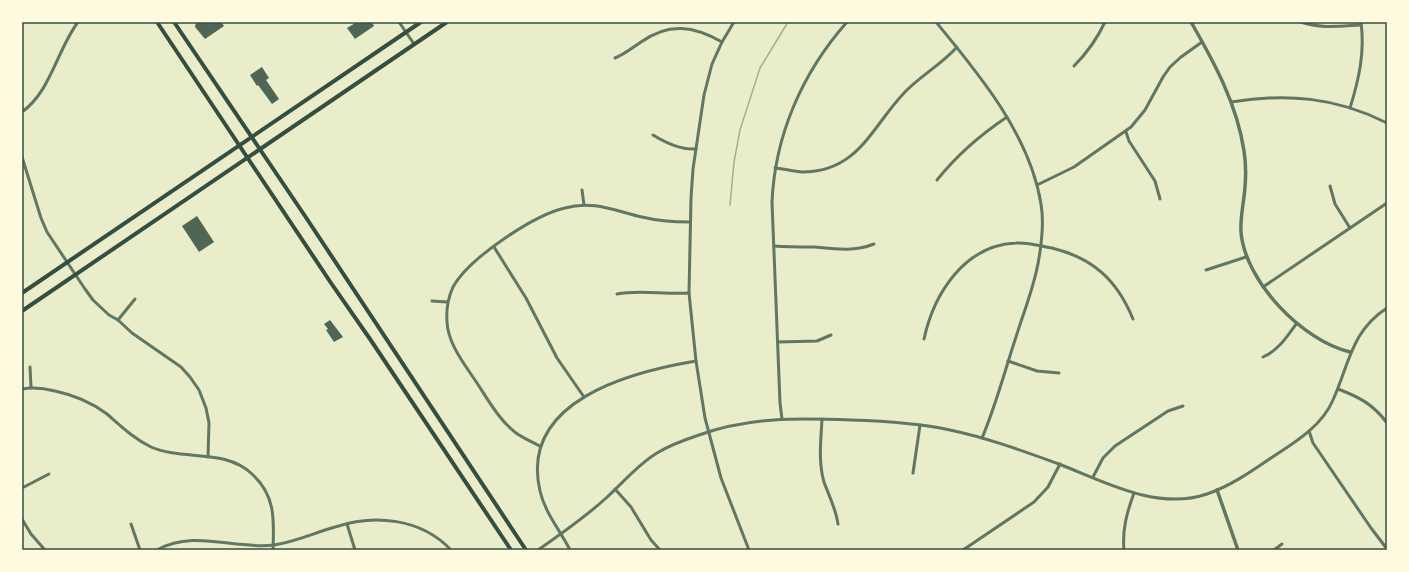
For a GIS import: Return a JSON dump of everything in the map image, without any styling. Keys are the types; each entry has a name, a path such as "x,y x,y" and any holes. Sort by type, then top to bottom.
{"main road":[{"path":"157,22 511,550"},
{"path":"174,22 526,550"},
{"path":"22,293 421,22"},
{"path":"22,311 447,22"}],"street":[{"path":"22,112 32,104 42,90 63,46 78,22"},
{"path":"399,22 414,44"},
{"path":"734,22 722,42 712,64 707,82 693,170 690,222 689,293 696,361 708,432 721,478 749,550"},
{"path":"782,419 780,403 772,202 775,168 782,136 801,91 828,46 847,22"},
{"path":"936,22 975,71 1006,117 1028,157 1037,185 1041,204 1041,246 1037,268 982,438"},
{"path":"1074,66 1093,44 1105,22"},
{"path":"1191,22 1221,78 1231,102 1241,136 1246,172 1246,188 1241,218 1241,233 1246,257 1254,274 1278,306 1298,323 1330,344 1341,350 1350,352"},
{"path":"1301,22 1324,26 1361,23 1363,43 1362,59 1350,108"},
{"path":"615,58 652,35 674,28 696,30 722,42"},
{"path":"1037,185 1074,167 1126,132 1139,119 1170,67 1180,57 1202,42"},
{"path":"775,168 801,172 813,171 835,166 845,161 862,147 894,104 908,90 950,55 957,47"},
{"path":"1231,102 1258,98 1296,97 1312,99 1350,108 1387,123"},
{"path":"937,180 958,156 973,142 1006,117"},
{"path":"1126,132 1129,141 1156,181 1160,199"},
{"path":"653,135 678,147 696,149"},
{"path":"22,157 41,218 52,242 93,300 132,333 171,358 190,377 199,390 208,415 210,432 208,457"},
{"path":"1330,186 1335,204 1350,228"},
{"path":"582,190 584,205"},
{"path":"1263,287 1387,203"},
{"path":"540,446 520,436 511,429 480,388 451,341 446,322 447,302 459,278 467,269 494,247 520,229 546,215 568,207 584,205 604,206 642,217 690,222"},
{"path":"924,339 930,317 942,292 953,276 966,262 983,251 1006,244 1027,243 1063,251 1079,257 1102,272 1120,293 1133,319"},
{"path":"774,246 847,250 874,244"},
{"path":"494,247 526,298 557,358 584,397"},
{"path":"1206,270 1246,257"},
{"path":"617,294 635,292 662,294 689,293"},
{"path":"118,320 135,299"},
{"path":"432,301 447,302"},
{"path":"538,550 586,516 634,470 659,452 677,443 708,432 746,423 782,419 879,421 949,429 1011,446 1134,493 1152,497 1184,498 1199,496 1217,490 1240,479 1298,440 1323,417 1333,402 1350,352 1355,342 1369,322 1387,308"},
{"path":"1263,357 1280,345 1298,323"},
{"path":"778,342 817,341 831,335"},
{"path":"570,550 544,506 538,479 537,465 540,446 550,427 567,409 584,397 604,387 629,376 662,367 696,361"},
{"path":"1008,361 1037,371 1059,373"},
{"path":"30,366 31,388"},
{"path":"22,390 38,387 67,393 81,398 106,414 139,440 152,447 176,454 227,460 237,464 252,474 267,493 274,514 273,550"},
{"path":"1338,389 1366,401 1387,423"},
{"path":"1094,477 1103,458 1110,450 1168,411 1183,406"},
{"path":"822,419 821,466 824,481 837,515 838,524"},
{"path":"913,473 920,425"},
{"path":"1309,431 1313,443 1370,528 1387,549"},
{"path":"963,550 1037,499 1048,487 1060,464"},
{"path":"22,488 49,474"},
{"path":"615,489 631,507 651,540 660,550"},
{"path":"1217,490 1238,550"},
{"path":"1124,550 1124,526 1134,493"},
{"path":"22,519 31,534 45,550"},
{"path":"157,550 175,543 201,540 250,545 274,545 294,541 360,521 383,520 411,525 435,536 451,550"},
{"path":"131,524 140,550"},
{"path":"347,524 355,550"},
{"path":"1274,550 1282,544"}],"building":[{"path":"196,22 221,22 224,26 205,39 195,27"},
{"path":"357,22 372,22 374,26 355,39 347,28"},
{"path":"262,67 269,78 266,80 279,99 272,104 250,75"},
{"path":"197,216 214,242 199,252 182,226"},
{"path":"330,320 343,337 334,342 324,324"}],"waterway":[{"path":"730,205 734,162 740,130 760,68 788,22"}]}
